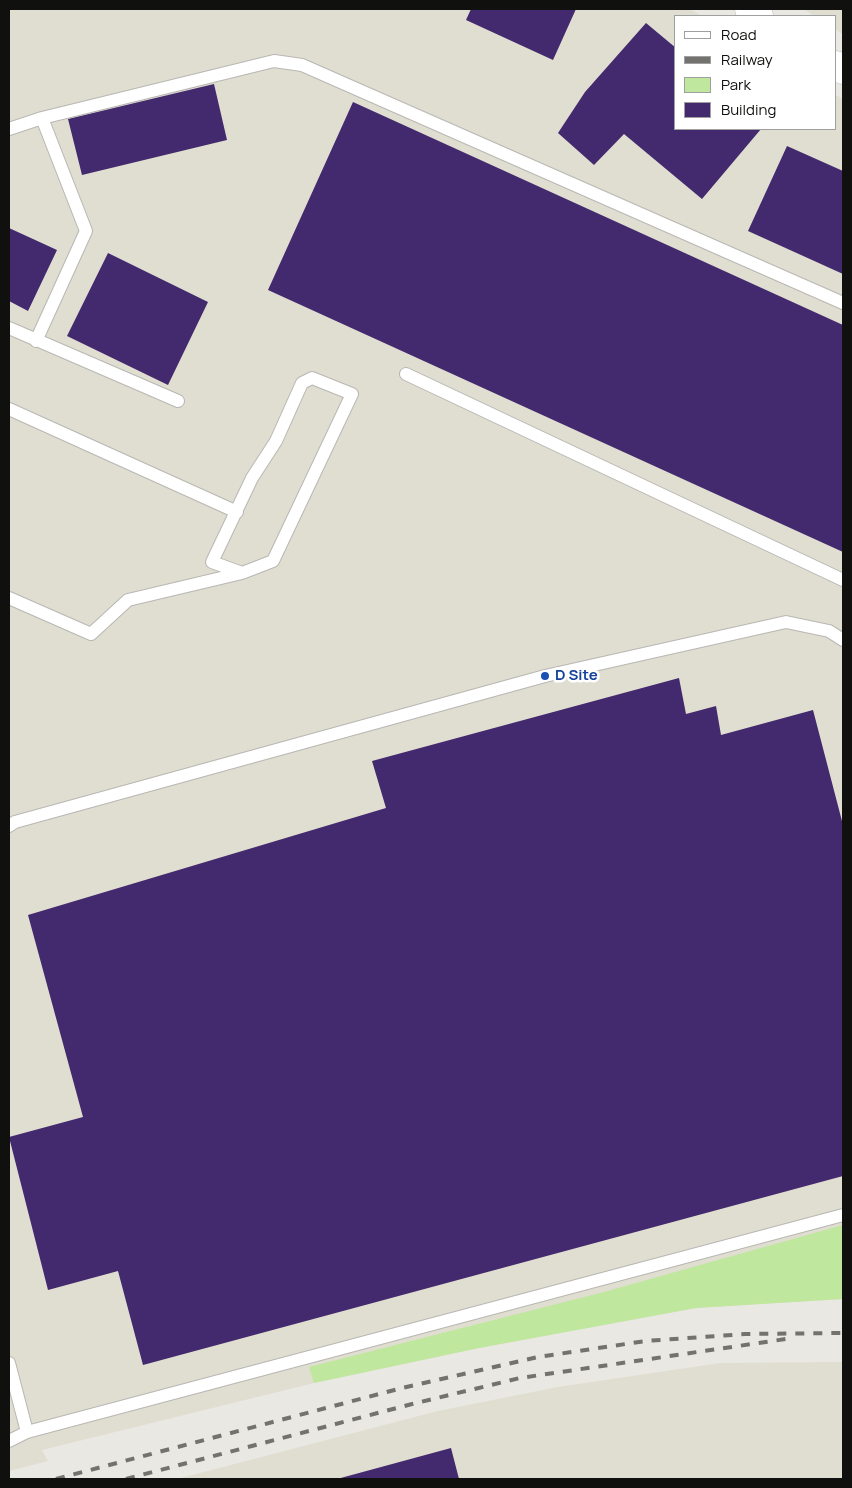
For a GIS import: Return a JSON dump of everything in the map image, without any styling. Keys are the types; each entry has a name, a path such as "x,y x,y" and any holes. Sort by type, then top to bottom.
{"lane":[{"path":"9,129 42,118 274,61 302,65 843,303"},
{"path":"36,341 86,231 42,118"},
{"path":"9,328 178,401"},
{"path":"406,374 843,580"},
{"path":"9,598 91,634 128,600 242,573 273,562 352,394 312,378 302,383 276,441 252,478 212,562 242,573"},
{"path":"9,409 237,512"},
{"path":"9,826 15,822 555,674 786,622 829,631 843,640"},
{"path":"9,1441 27,1432 843,1215"},
{"path":"9,1363 27,1432"}],"shaded area":[{"path":"9,9 690,9 700,15 674,15 674,130 837,130 837,96 843,99 843,1299 696,1308 479,1348 314,1383 42,1450 48,1461 9,1471"},
{"path":"804,9 843,9 843,34 837,31 837,15 813,15"},
{"path":"843,1362 843,1479 177,1479 438,1411 558,1387 720,1363"}],"green space":[{"path":"843,1225 843,1299 696,1308 479,1348 314,1383 309,1367 604,1292"}],"building":[{"path":"471,9 576,9 553,60 466,20"},
{"path":"646,23 674,46 674,130 760,130 702,199 624,134 594,165 558,133 585,92"},
{"path":"214,84 227,140 82,175 68,119"},
{"path":"353,102 843,325 843,552 268,290"},
{"path":"787,146 843,171 843,274 748,231"},
{"path":"9,228 57,250 28,311 9,301"},
{"path":"108,253 208,302 168,385 67,336"},
{"path":"679,678 686,714 716,706 721,735 813,710 843,825 843,1176 143,1365 118,1271 48,1290 9,1137 83,1117 28,915 386,808 372,761"},
{"path":"451,1448 459,1479 337,1479"}],"railway":[{"path":"56,1479 402,1388 538,1357 646,1341 745,1334 843,1333"},
{"path":"126,1479 412,1404 520,1378 786,1339"}],"place":[{"name":"D Site","path":"545,676"}]}
